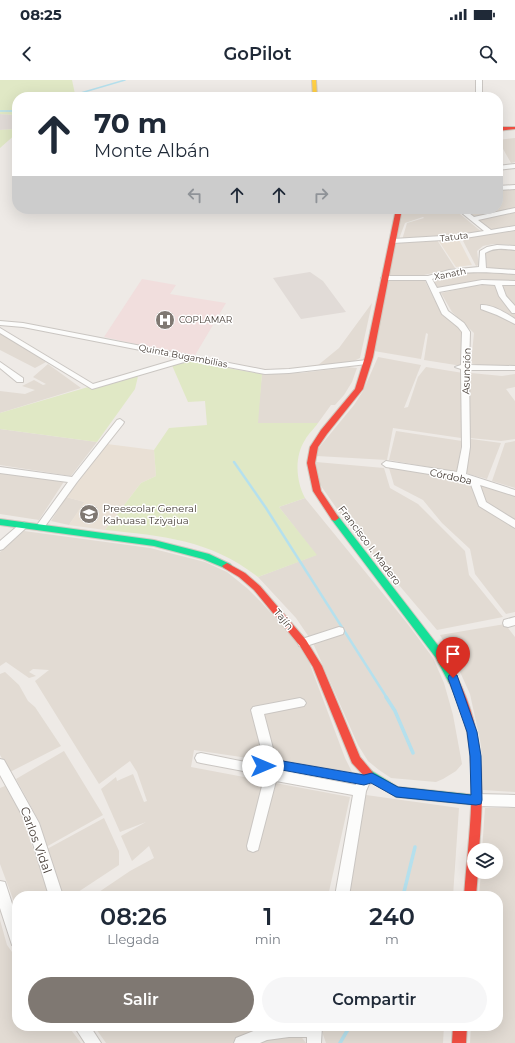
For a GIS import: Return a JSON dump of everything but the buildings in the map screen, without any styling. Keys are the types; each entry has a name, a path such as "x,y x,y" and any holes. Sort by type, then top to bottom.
{"main road":[{"path":"314,80 315,92"},
{"path":"321,80 322,92"},
{"path":"503,129 515,128"},
{"name":"Francisco I. Madero","path":"398,214 367,362 359,389 324,432 314,447 311,463 317,491 332,514 440,655 453,678 472,732 476,756 476,800 470,891"},
{"name":"Tajín","path":"0,522 154,543 206,556 224,564 242,575 257,588 303,643 317,666 365,783 396,792 476,800"},
{"path":"459,1043 460,1031"}],"street":[{"path":"479,80 479,92"},
{"path":"503,167 515,166"},
{"path":"503,188 515,187"},
{"path":"503,213 515,210"},
{"path":"466,214 490,232"},
{"path":"473,219 496,214"},
{"name":"Tatuta","path":"393,241 438,239 515,228"},
{"path":"483,269 482,252 486,249 492,247 515,248"},
{"name":"Xanath","path":"385,278 428,278 449,272 483,269 515,272"},
{"name":"Asunción","path":"428,278 445,312 461,325 466,332 462,367 466,447 461,476"},
{"path":"435,291 482,282 515,283"},
{"path":"496,282 503,296 515,311"},
{"path":"484,307 500,313 515,322"},
{"name":"Quinta Bugambilias","path":"0,323 38,328 265,372 289,371 367,362"},
{"path":"0,330 92,387 191,358"},
{"path":"0,364 20,380"},
{"path":"462,367 515,368"},
{"path":"40,527 74,480 120,422"},
{"name":"Córdoba","path":"386,464 461,476 515,493"},
{"path":"0,470 74,480"},
{"path":"474,480 482,504 515,525"},
{"path":"0,548 24,525"},
{"path":"303,643 339,631"},
{"path":"253,846 271,769 257,710 300,703"},
{"path":"201,758 314,777 365,783 343,891"},
{"name":"Carlos Vidal","path":"0,764 33,823 54,891"},
{"path":"476,800 515,801"},
{"path":"0,887 12,924"},
{"path":"85,1031 94,1043"},
{"path":"241,1043 270,1031"},
{"path":"294,1031 314,1033"}],"shaded area":[{"path":"0,114 12,115 12,129 0,130"},
{"path":"515,138 515,162 511,163 503,149 503,139"},
{"path":"515,188 515,210 503,213 503,189"},
{"path":"515,212 515,227 490,232 476,220"},
{"path":"402,214 460,214 483,233 402,240 407,223 424,218 423,217 405,223 399,239 396,239"},
{"path":"468,214 497,214 475,219"},
{"path":"515,231 515,245 493,244 483,246 477,251 479,265 476,266 461,237"},
{"path":"458,238 472,265 456,267 438,240"},
{"path":"437,240 455,268 424,275 389,276 396,242"},
{"path":"495,249 515,249 515,270 487,268 484,256 488,251"},
{"path":"310,272 323,281 346,312 301,319 273,278"},
{"path":"470,272 515,273 515,283 487,282 437,289 433,279"},
{"name":"COPLAMAR","path":"142,279 176,285 170,294 226,303 194,357 104,337"},
{"path":"424,279 435,301 466,335 462,366 424,360 428,334 426,333 421,359 374,351 388,280"},
{"path":"494,284 515,312 515,365 476,365 471,363 474,333 452,312 441,293 473,286"},
{"path":"501,285 515,286 515,308 507,299"},
{"path":"372,303 360,358 354,361 317,366 339,348"},
{"path":"0,331 46,362 35,368 0,350"},
{"path":"378,357 421,365 404,408 408,407 418,377 426,367 463,373 461,438 393,428 387,460 317,456 317,450 354,405 363,391"},
{"path":"48,364 81,388 0,413 0,391 25,394 35,390 22,386 34,380 43,385 46,384 33,377"},
{"path":"348,367 357,368 352,382 344,395 335,405 331,405 318,423 257,423 262,374 301,373"},
{"path":"471,373 502,376 515,374 515,387 506,389 515,401 515,439 501,441 470,438 467,403"},
{"path":"0,429 97,442 71,476 0,465"},
{"path":"396,431 462,441 457,472 389,460"},
{"path":"471,439 501,443 487,479 465,473"},
{"path":"515,441 515,488 492,481 505,443"},
{"path":"107,444 154,450 156,476 141,483 105,530 69,525 84,502 66,497"},
{"path":"316,462 384,468 390,488 418,504 465,551 469,575 503,617 437,630 349,526 319,483"},
{"path":"389,468 406,469 474,483 482,506 515,527 515,612 506,614 475,574 470,549 442,523 423,500 394,485"},
{"path":"0,473 65,480 39,520 0,514"},
{"path":"478,485 515,496 515,524 487,506"},
{"path":"66,497 85,502 69,525 51,521"},
{"path":"305,498 407,623 433,658 444,683 453,715 462,764 456,771 443,779 436,782 391,778 368,761 358,745 313,643 296,618 258,577 316,555 279,507"},
{"path":"24,531 150,548 205,562 227,572 262,603 295,640 309,662 345,758 353,774 194,750 191,767 350,797 329,891 100,891 130,871 154,858 149,846 132,861 121,836 146,822 120,832 101,789 116,777 117,781 133,774 144,802 147,801 137,772 130,761 99,784 35,681 49,670 33,669 29,672 36,676 29,678 6,662 0,666 0,552"},
{"path":"505,624 515,637 515,792 483,790 481,745 470,694 456,663 440,635"},
{"path":"5,672 19,685 28,701 35,707 61,746 10,772 0,755 0,674"},
{"path":"64,751 103,815 46,847 40,823 16,779"},
{"path":"5,786 20,812 48,891 12,891 12,896 0,864 0,788"},
{"path":"366,795 459,808 453,891 345,891"},
{"path":"485,808 515,808 515,1043 470,1043 471,1031 503,1031 503,891 479,891 480,879 503,879 503,843 482,843"},
{"path":"104,818 119,851 119,865 80,891 59,891 47,849"},
{"path":"0,920 7,945 12,952 12,1031 72,1031 81,1043 0,1043"},
{"path":"98,1031 297,1031 306,1043 106,1043"},
{"path":"322,1031 444,1031 443,1043 326,1043"}],"green space":[{"path":"0,80 72,80 75,92 12,92 12,115 0,114"},
{"path":"12,129 12,137 0,148 0,130"},
{"path":"181,360 262,374 258,423 318,423 301,447 299,454 298,477 305,498 279,507 317,555 258,577 222,555 204,547 167,538 105,530 141,483 156,476 154,450 169,428 207,425 205,401 188,402 171,363"},
{"path":"139,372 135,389 97,442 0,429 0,413"}],"waterway":[{"path":"84,92 125,80"},
{"path":"0,111 12,111"},
{"path":"234,462 266,508 387,698"},
{"path":"386,697 395,711 413,753"},
{"path":"404,891 415,847"},
{"path":"340,1043 347,1031"}],"traffic: fast":[{"path":"335,518 440,655 453,680"},
{"path":"0,522 154,543 206,556 227,566"},
{"path":"370,775 396,792 476,800"}],"traffic: slow":[{"path":"314,80 315,92"}],"traffic: jam":[{"path":"503,129 515,128"},
{"path":"335,518 317,491 311,463 314,447 324,432 359,389 369,357 398,214"},
{"path":"227,566 242,575 257,588 303,643 317,666 356,760 370,775"},
{"path":"453,680 472,731 477,770 476,813 470,891"},
{"path":"459,1043 460,1031"}],"place":[{"name":"COPLAMAR","path":"165,320"},
{"name":"Preescolar General Kahuasa Tziyajua","path":"89,514"}],"route":[{"path":"263,766 271,764 364,780 372,778 396,792 476,800 476,756 472,732 453,678"}]}
